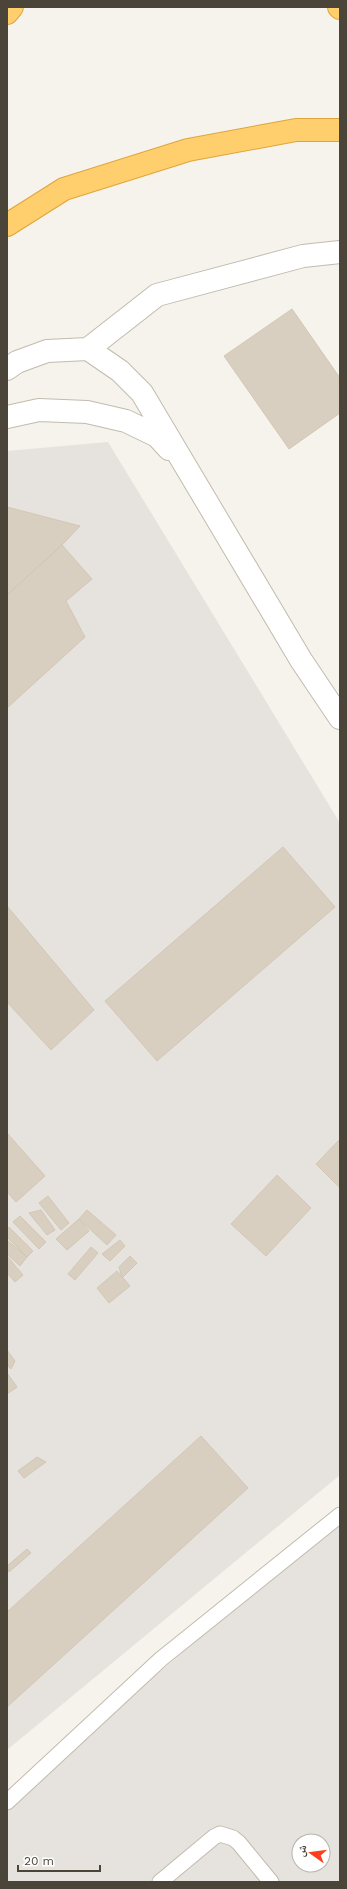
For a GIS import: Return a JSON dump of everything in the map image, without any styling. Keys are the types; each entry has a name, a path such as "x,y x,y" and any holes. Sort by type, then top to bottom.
{"highway":[{"path":"7,13 12,7"},
{"path":"7,225 64,189 188,150 296,130 340,130"}],"street":[{"path":"7,369 17,362 46,351 88,349 157,295 303,256 340,252"},
{"path":"88,349 120,371 142,393 302,660 340,718"},
{"path":"7,417 39,410 87,412 126,421 157,436 190,472"}],"lane":[{"path":"7,1802 161,1658 340,1515"},
{"path":"160,1882 214,1837 220,1834 233,1838 239,1843 271,1882"}],"shaded area":[{"path":"108,442 340,823 340,1475 7,1750 7,451"},
{"path":"340,1516 340,1882 7,1882 7,1804"}],"building":[{"path":"292,309 340,378 340,413 289,449 224,356"},
{"path":"7,507 80,526 62,545 7,595"},
{"path":"62,545 92,579 66,601 85,637 7,708 7,595"},
{"path":"283,847 335,907 157,1061 105,1001"},
{"path":"7,906 94,1010 51,1050 7,1002"},
{"path":"7,1133 45,1176 16,1202 7,1192"},
{"path":"340,1139 340,1188 316,1164"},
{"path":"277,1175 311,1208 266,1256 231,1224"},
{"path":"48,1196 69,1223 61,1230 39,1203"},
{"path":"41,1210 55,1230 47,1235 29,1213"},
{"path":"87,1210 116,1235 107,1245 79,1219"},
{"path":"20,1216 46,1242 39,1249 13,1222"},
{"path":"79,1219 89,1231 67,1250 56,1239"},
{"path":"9,1227 33,1251 27,1257 7,1237 7,1229"},
{"path":"7,1240 27,1257 20,1266 7,1254"},
{"path":"120,1240 125,1246 110,1261 102,1254"},
{"path":"91,1247 98,1253 75,1280 68,1274"},
{"path":"7,1256 23,1275 15,1282 7,1273"},
{"path":"130,1256 137,1263 122,1278 119,1267"},
{"path":"117,1271 130,1286 109,1303 97,1288"},
{"path":"7,1350 15,1361 11,1369 7,1365"},
{"path":"7,1373 17,1387 7,1394"},
{"path":"201,1436 248,1488 7,1707 7,1612"},
{"path":"37,1457 46,1462 24,1478 18,1471"},
{"path":"27,1549 31,1553 9,1572 7,1566"}]}
